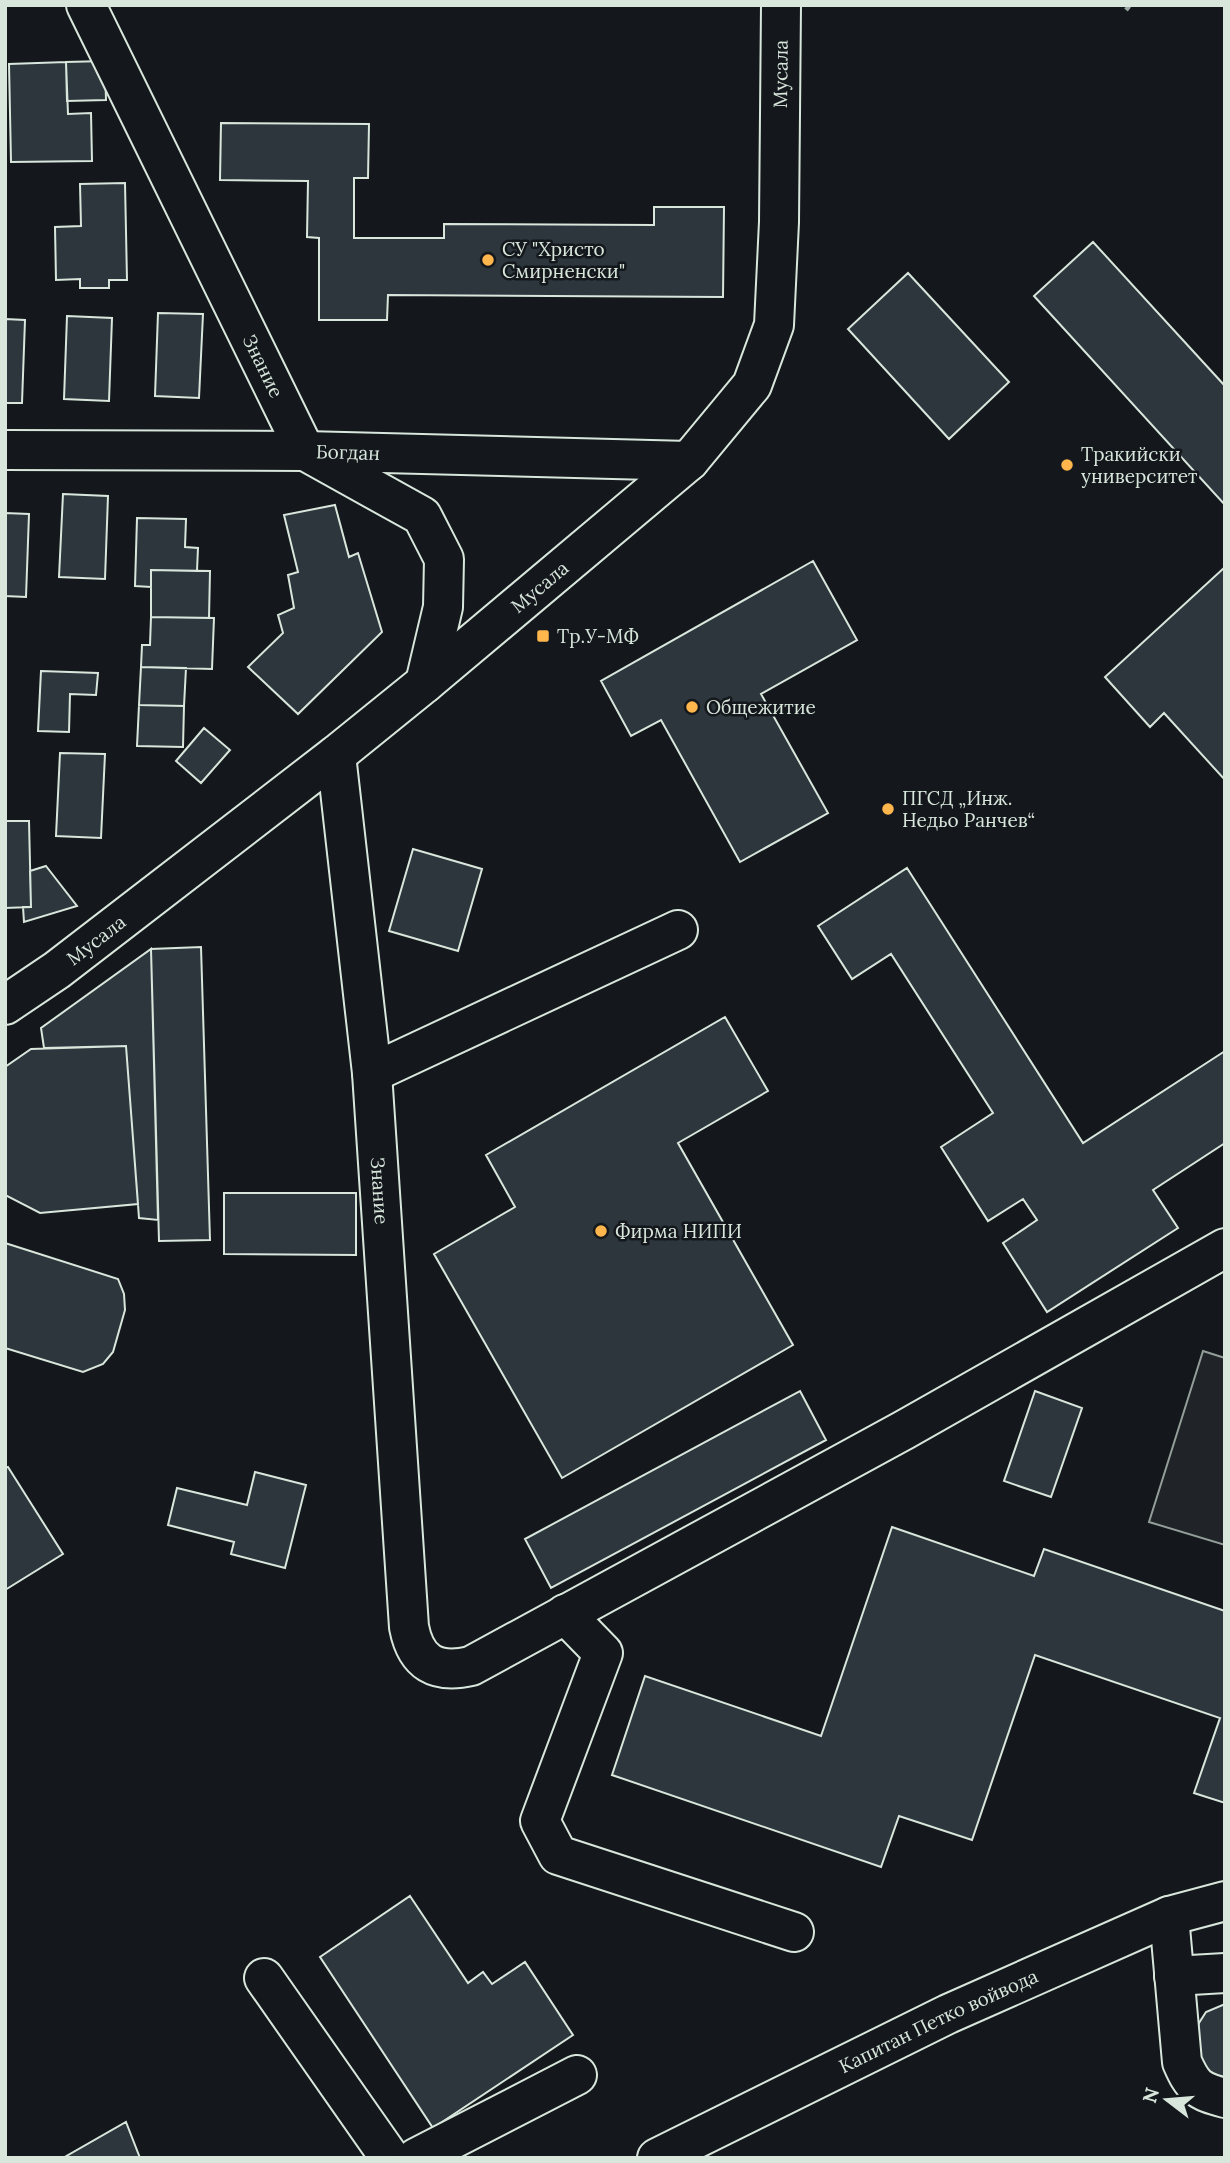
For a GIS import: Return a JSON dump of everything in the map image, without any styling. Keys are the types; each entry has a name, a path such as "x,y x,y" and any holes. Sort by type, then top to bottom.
{"street":[{"name":"Знание","path":"86,5 305,452"},
{"name":"Мусала","path":"5,1005 57,970 425,683 689,461 752,385 774,325 779,222 781,5"},
{"name":"Богдан","path":"5,450 305,452 689,461"},
{"path":"305,452 422,516 444,559 443,607 425,683"},
{"name":"Знание","path":"336,755 372,1073 409,1627 413,1646 430,1664 451,1670 471,1666 565,1614"},
{"path":"372,1073 678,930"},
{"path":"5,983 57,970"},
{"path":"794,1932 558,1856 540,1821 603,1653 565,1614 904,1430 1225,1248"},
{"name":"Капитан Петко войвода","path":"657,2158 948,2014 1169,1916 1225,1901"},
{"path":"1169,1916 1182,2062 1191,2082 1205,2093 1225,2098"},
{"path":"1174,1976 1225,1973"},
{"path":"264,1978 390,2158"},
{"path":"416,2158 577,2075"}],"shaded area":[{"path":"1203,1351 1225,1358 1225,1545 1149,1522"}],"building":[{"path":"105,61 106,100 67,101 66,62"},
{"path":"66,62 68,114 91,113 92,161 11,162 9,64"},
{"path":"221,123 369,124 368,178 354,178 354,238 444,238 444,224 654,225 654,207 724,207 723,297 388,295 387,320 319,320 319,238 307,237 308,181 220,180"},
{"path":"125,183 127,280 109,280 109,288 80,288 80,279 56,280 55,227 81,226 80,184"},
{"path":"1093,242 1225,386 1225,505 1034,296"},
{"path":"908,273 1009,382 949,439 848,329"},
{"path":"158,313 203,314 199,398 155,396"},
{"path":"67,316 112,318 109,401 64,399"},
{"path":"5,319 25,320 22,403 5,403"},
{"path":"63,494 108,496 105,579 59,577"},
{"path":"335,505 349,557 358,553 382,632 298,714 248,667 283,633 278,615 294,608 288,575 298,572 284,515"},
{"path":"5,513 29,514 26,597 5,596"},
{"path":"137,518 186,519 185,547 198,548 197,571 151,570 151,587 135,586"},
{"name":"Общежитие","path":"813,561 857,640 761,694 828,813 740,862 661,720 631,736 601,681"},
{"path":"1225,567 1225,780 1164,713 1150,727 1105,677"},
{"path":"151,570 210,571 209,618 151,617"},
{"path":"151,617 214,618 212,669 141,667 142,645 150,645"},
{"path":"141,667 186,668 184,706 139,705"},
{"path":"41,671 98,673 96,695 70,694 69,732 38,731"},
{"path":"139,705 184,706 183,747 137,746"},
{"path":"204,728 230,750 201,783 176,761"},
{"path":"60,753 105,754 101,838 56,836"},
{"path":"5,821 29,821 31,907 5,908"},
{"path":"413,849 482,869 458,951 389,931"},
{"path":"46,866 77,906 24,922 23,907 31,907 30,871"},
{"path":"907,868 1083,1143 1225,1051 1225,1143 1153,1190 1178,1228 1047,1312 1003,1243 1037,1220 1023,1199 988,1221 941,1147 993,1113 891,954 852,979 818,926"},
{"path":"201,947 210,1240 159,1241 151,949"},
{"path":"151,949 158,1220 139,1218 126,1046 44,1048 41,1028"},
{"name":"Фирма НИПИ","path":"725,1017 768,1091 678,1143 793,1345 562,1478 434,1254 515,1207 486,1155"},
{"path":"126,1046 138,1204 40,1213 5,1195 5,1067 31,1049"},
{"path":"224,1193 356,1193 356,1255 224,1254"},
{"path":"5,1243 118,1279 124,1294 125,1310 113,1352 103,1364 83,1372 5,1348"},
{"path":"800,1391 826,1440 551,1588 525,1539"},
{"path":"1035,1391 1082,1408 1051,1497 1004,1481"},
{"path":"8,1467 63,1554 5,1590 5,1468"},
{"path":"255,1472 306,1485 285,1568 231,1554 234,1542 168,1525 177,1488 247,1505"},
{"path":"892,1527 1034,1576 1044,1549 1225,1611 1225,1803 1194,1793 1220,1718 1035,1655 972,1840 899,1816 881,1867 612,1775 645,1676 821,1736"},
{"path":"410,1896 468,1983 483,1972 492,1984 525,1962 573,2035 433,2128 320,1957"},
{"path":"1225,2004 1225,2077 1204,2069 1194,2036 1206,2012"},
{"path":"126,2122 140,2158 63,2158"}],"place":[{"name":"СУ \"Христо Смирненски\"","path":"488,260"},
{"name":"Тракийски университет","path":"1067,465"},
{"name":"Тр.У-МФ","path":"543,636"},
{"name":"Общежитие","path":"692,707"},
{"name":"ПГСД „Инж. Недьо Ранчев“","path":"888,809"},
{"name":"Фирма НИПИ","path":"601,1231"}]}
